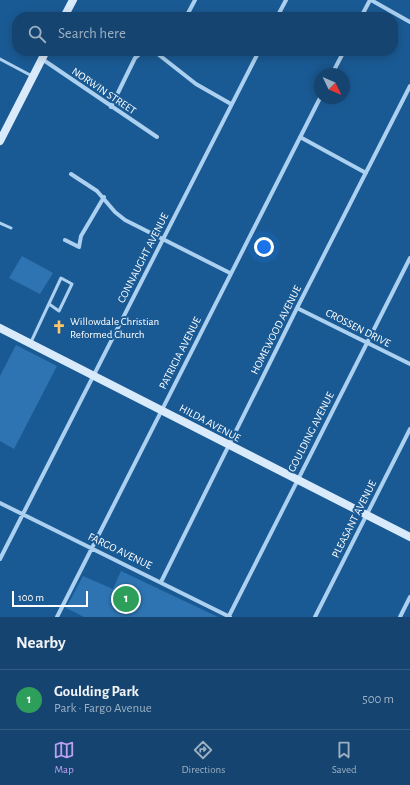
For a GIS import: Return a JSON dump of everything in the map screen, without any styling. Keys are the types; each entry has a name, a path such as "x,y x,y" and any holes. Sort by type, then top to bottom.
{"street":[{"path":"67,12 73,0"},
{"path":"189,12 195,0"},
{"path":"280,12 286,0"},
{"path":"364,12 370,0 392,12"},
{"path":"398,15 410,22"},
{"path":"0,141 44,56"},
{"path":"111,106 137,56"},
{"path":"160,56 196,84 231,104"},
{"name":"CONNAUGHT AVENUE","path":"0,559 256,56"},
{"path":"335,68 341,56"},
{"name":"NORWIN STREET","path":"42,59 157,137"},
{"name":"HOMEWOOD AVENUE","path":"161,582 297,308 410,86"},
{"name":"PATRICIA AVENUE","path":"56,617 317,104"},
{"path":"300,137 366,173"},
{"path":"71,174 104,197 122,218 230,273"},
{"path":"65,240 79,247 81,236 104,197"},
{"name":"GOULDING AVENUE","path":"230,617 297,480 410,258"},
{"name":"CROSSEN DRIVE","path":"297,308 410,364"},
{"name":"HILDA AVENUE","path":"0,328 410,537"},
{"name":"PLEASANT AVENUE","path":"315,617 410,429"},
{"name":"FARGO AVENUE","path":"0,503 230,617"},
{"path":"400,617 410,596"}],"lane":[{"path":"0,59 33,76"},
{"path":"0,222 11,228"},
{"path":"31,344 49,304 62,278 72,284 59,311 49,304"}],"shaded area":[{"path":"22,256 53,273 40,294 9,278"},
{"path":"16,345 57,366 14,449 0,441 0,376"},
{"path":"121,571 218,617 84,617 66,608 83,576 113,589"}],"place":[{"name":"Willowdale Christian Reformed Church","path":"59,327"},
{"name":"Goulding Park","path":"126,599"}]}
